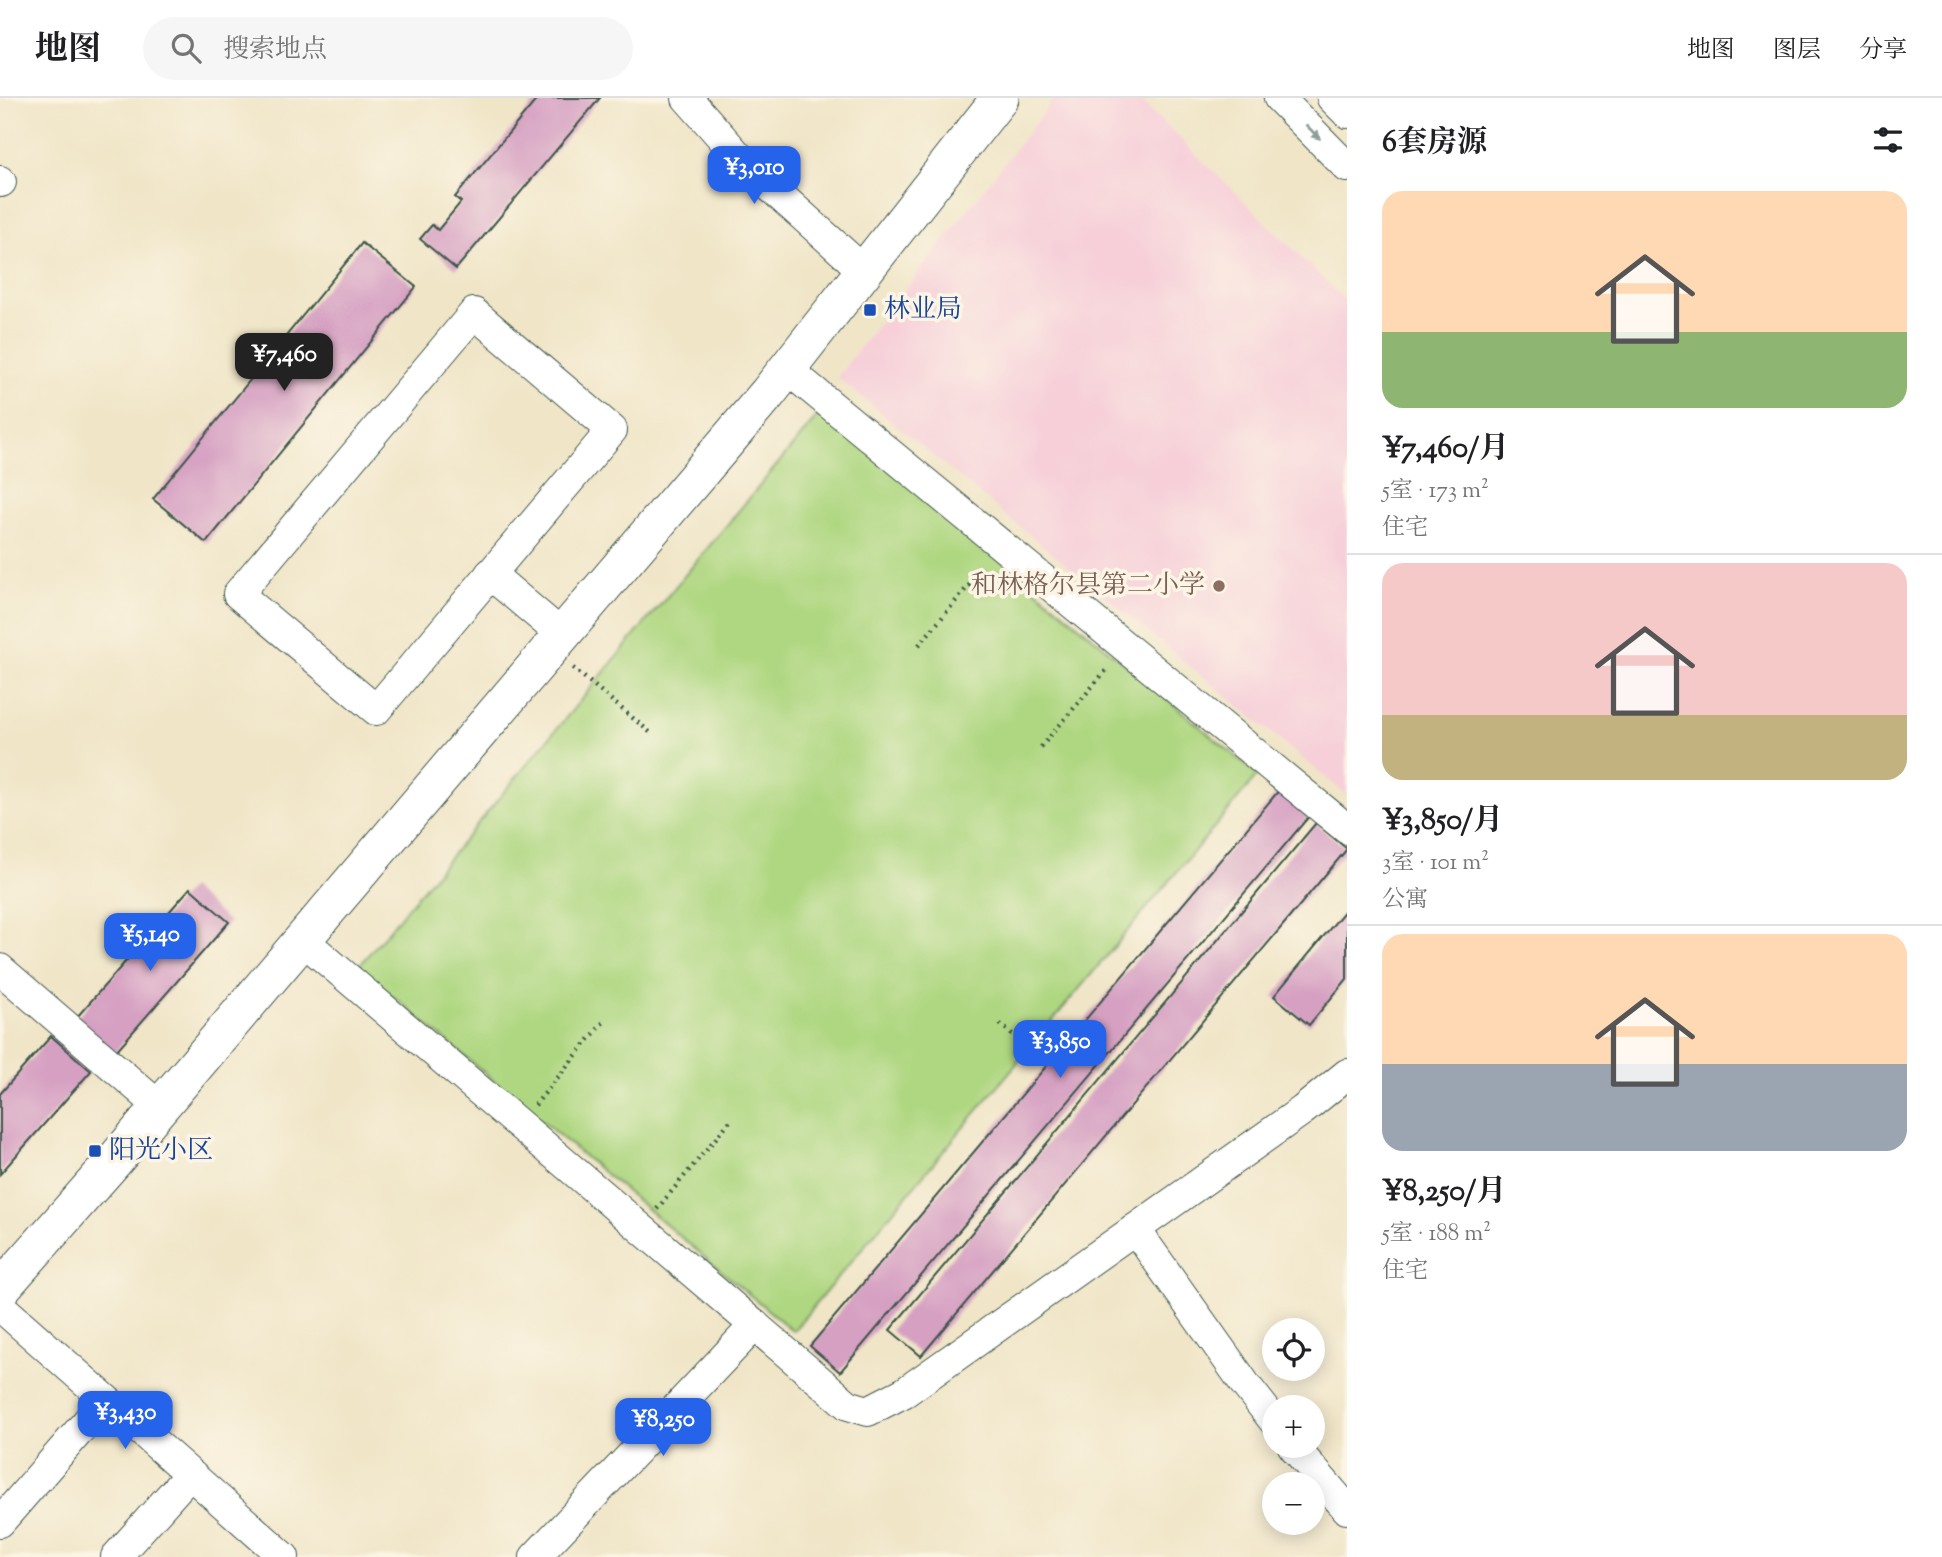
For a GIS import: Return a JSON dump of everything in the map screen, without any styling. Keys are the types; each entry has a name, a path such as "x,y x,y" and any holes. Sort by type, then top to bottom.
{"main road":[{"path":"0,1290 303,940 787,369 1000,98"}],"street":[{"path":"687,98 747,166 864,271"},
{"path":"1279,98 1347,167"},
{"path":"1332,98 1347,113"},
{"path":"474,313 612,430 490,574 376,710 238,594 474,313"},
{"path":"787,369 1347,829"},
{"path":"490,574 556,642"},
{"path":"303,940 848,1405 868,1411 905,1392 1303,1110 1347,1074"},
{"path":"0,969 160,1107"},
{"path":"1135,1229 1262,1406"},
{"path":"0,1306 190,1474 270,1552"},
{"path":"535,1557 754,1325"},
{"path":"0,1522 106,1400"},
{"path":"1303,1458 1347,1509"},
{"path":"116,1557 190,1474"}],"path":[{"path":"919,645 1002,546"},
{"path":"556,642 652,734"},
{"path":"1041,747 1125,647"},
{"path":"519,1124 606,1019"},
{"path":"1000,1024 1029,1048"},
{"path":"641,1228 730,1121"}],"shaded area":[{"name":"和林格尔县第二小学","path":"1055,98 1138,98 1347,302 1347,795 837,377"}],"green space":[{"path":"822,411 1258,775 793,1331 358,967"}],"building":[{"path":"538,98 600,98 456,269 420,239 432,225 438,230 461,202 455,197"},
{"path":"362,243 416,287 206,543 153,499"},
{"path":"1281,788 1311,814 840,1372 810,1346"},
{"path":"1316,823 1347,849 921,1356 890,1330"},
{"path":"190,888 229,922 109,1059 70,1025"},
{"path":"1347,908 1347,979 1309,1025 1274,996"},
{"path":"51,1036 91,1071 0,1174 0,1094"}],"place":[{"name":"林业局","path":"870,310"},
{"name":"和林格尔县第二小学","path":"1219,586"},
{"name":"阳光小区","path":"95,1151"}]}
